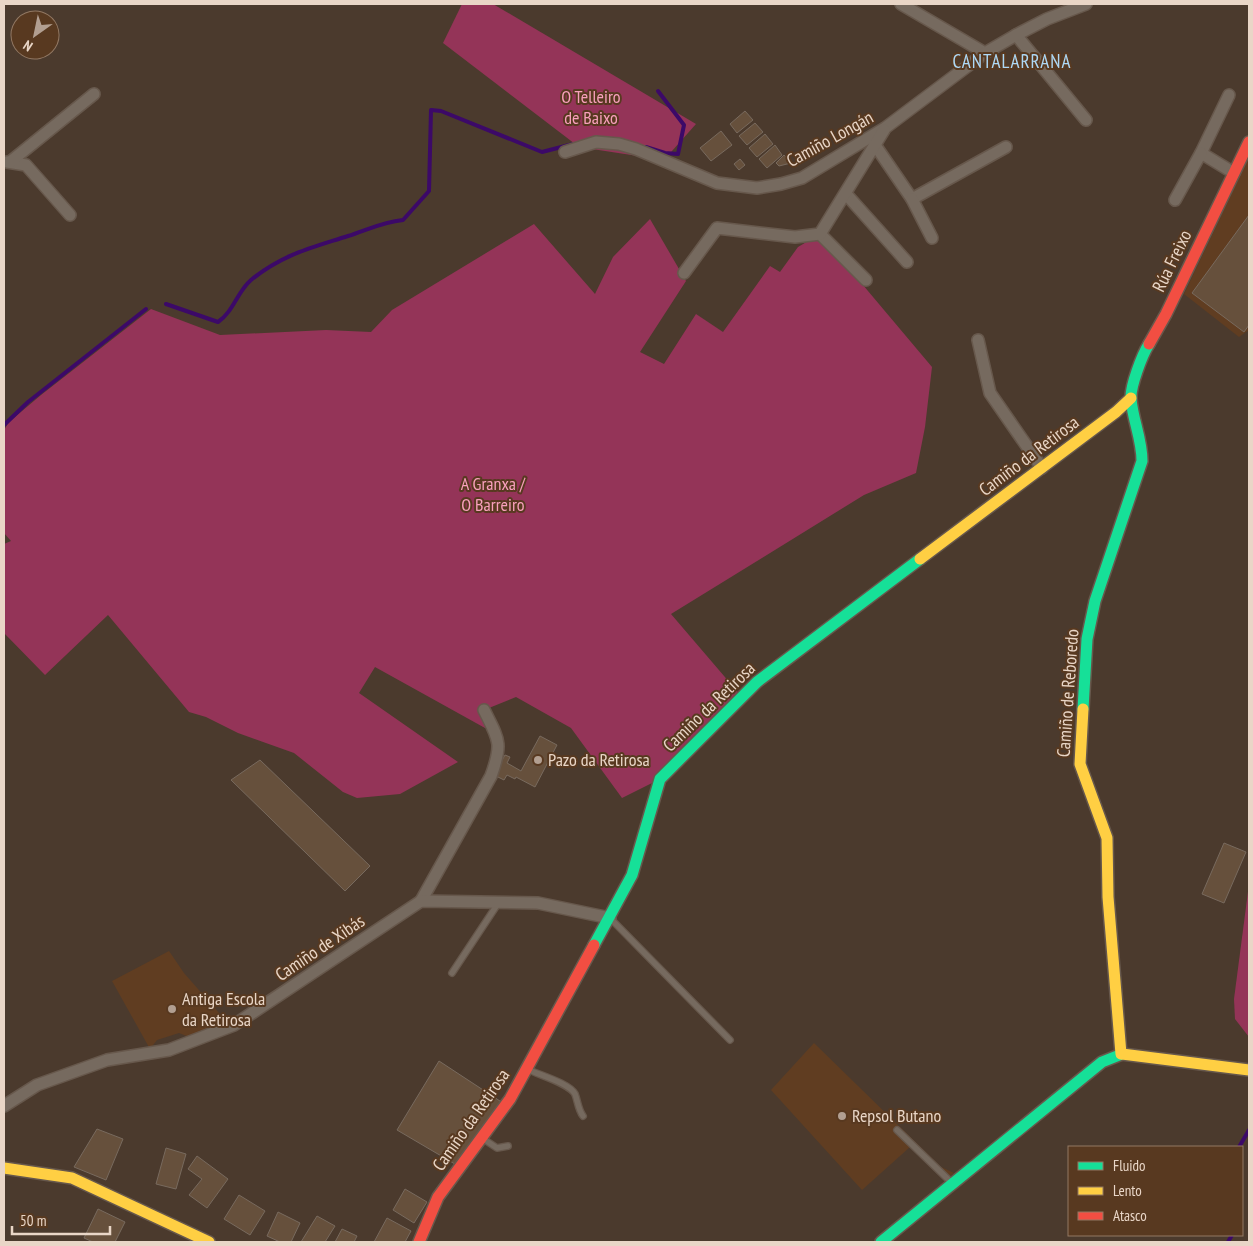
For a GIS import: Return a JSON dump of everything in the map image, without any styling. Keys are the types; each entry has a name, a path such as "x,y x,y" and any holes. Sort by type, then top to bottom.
{"street":[{"path":"901,4 985,53"},
{"name":"Camiño Longán","path":"565,152 596,142 619,144 636,149 718,183 757,188 802,178 885,128 985,53 1047,19 1086,4"},
{"path":"1016,35 1086,120"},
{"path":"7,162 94,94"},
{"path":"1175,200 1229,95"},
{"path":"820,234 885,128"},
{"name":"Rúa Freixo","path":"1131,398 1132,386 1143,353 1166,314 1249,142"},
{"path":"876,145 912,199 932,238"},
{"path":"912,199 1006,147"},
{"path":"1200,153 1234,173"},
{"path":"7,162 26,165 70,214"},
{"path":"846,194 907,262"},
{"path":"684,273 717,228 795,237 820,234"},
{"path":"820,234 866,280"},
{"path":"978,340 990,392 1042,468"},
{"name":"Camiño da Retirosa","path":"419,1242 438,1197 510,1099 610,918 632,875 660,779 756,682 1116,412 1131,398"},
{"name":"Camiño de Reboredo","path":"1120,1054 1108,897 1107,838 1080,764 1087,639 1095,601 1142,461 1142,443 1131,398"},
{"path":"484,710 500,742 498,758 491,776 420,901 538,903 610,918"},
{"name":"Camiño de Xibás","path":"4,1106 37,1085 107,1060 169,1050 234,1026 420,901"},
{"path":"881,1242 1102,1062 1120,1054 1244,1071 1249,1070"},
{"path":"4,1168 72,1178 209,1242"}],"lane":[{"path":"452,973 499,902"},
{"path":"610,918 730,1040"},
{"path":"527,1069 549,1080 556,1080 574,1092 583,1116"},
{"path":"897,1130 953,1184"},
{"path":"482,1138 497,1148 508,1146"}],"shaded area":[{"path":"1249,157 1249,330 1239,337 1184,294"},
{"name":"Antiga Escola da Retirosa","path":"169,951 184,973 226,1021 189,1037 179,1033 157,1040 150,1049 112,981"},
{"path":"814,1043 941,1167 954,1173 945,1180 910,1147 862,1190 771,1090"}],"green space":[{"name":"O Telleiro de Baixo","path":"462,4 493,4 696,124 664,160 579,147 443,43"},
{"name":"A Granxa / O Barreiro","path":"650,219 686,281 640,352 664,364 696,314 723,332 770,266 780,272 798,247 820,234 932,367 925,427 916,473 864,495 671,614 742,697 660,779 622,798 571,728 516,697 484,710 485,728 375,667 359,693 458,762 400,794 357,798 343,792 294,753 238,733 206,717 189,712 108,615 45,675 4,633 4,544 11,541 4,533 4,430 9,422 41,395 151,309 220,335 326,330 371,332 392,310 534,224 595,294 613,257"},
{"path":"1249,884 1249,1037 1235,1019 1234,999"}],"building":[{"path":"745,111 753,120 737,133 730,124"},
{"path":"755,123 763,132 747,145 739,136"},
{"path":"721,131 732,145 711,161 700,148"},
{"path":"765,134 773,144 757,157 749,148"},
{"path":"775,145 782,155 767,168 759,159"},
{"path":"784,155 791,163 779,166 776,163"},
{"path":"740,159 745,165 739,170 734,164"},
{"path":"1249,215 1249,325 1244,332 1192,293"},
{"name":"Pazo da Retirosa","path":"540,736 557,745 535,787 516,777 515,779 507,775 504,780 494,775 505,755 510,757 507,763 521,771"},
{"path":"260,760 370,866 345,891 231,780"},
{"path":"1224,843 1246,852 1224,903 1202,894"},
{"path":"439,1061 506,1105 460,1167 397,1130"},
{"path":"97,1129 123,1139 106,1180 74,1167"},
{"path":"166,1148 186,1154 176,1189 156,1184"},
{"path":"197,1156 228,1179 207,1208 189,1195 202,1179 188,1169"},
{"path":"405,1189 427,1202 414,1223 393,1210"},
{"path":"239,1195 265,1211 250,1235 224,1219"},
{"path":"98,1209 125,1222 115,1242 93,1242 84,1238"},
{"path":"278,1212 300,1223 291,1242 280,1242 267,1236"},
{"path":"317,1216 335,1226 325,1242 301,1242"},
{"path":"387,1218 411,1231 405,1242 374,1242"},
{"path":"342,1229 357,1236 354,1242 335,1242"}],"waterway":[{"path":"646,147 665,153 678,154 684,125 658,91"},
{"path":"166,304 218,322 228,312 246,285 274,264 309,248 381,224 403,220 429,191 431,110 441,111 542,152 573,144"},
{"path":"4,425 28,402 146,309"},
{"path":"1240,1146 1249,1130"},
{"path":"1228,1242 1231,1236"}],"traffic: fast":[{"path":"1083,709 1087,639 1095,601 1142,461 1141,445 1132,407 1131,394 1137,371 1149,344"},
{"path":"594,945 632,875 660,779 757,682 920,559"},
{"path":"881,1242 1102,1062 1122,1054"}],"traffic: slow":[{"path":"920,559 1116,412 1131,398"},
{"path":"1083,709 1080,764 1107,838 1108,897 1121,1054"},
{"path":"1122,1054 1249,1070"},
{"path":"4,1168 72,1178 209,1242"}],"traffic: jam":[{"path":"1149,344 1166,314 1249,142"},
{"path":"419,1242 438,1197 510,1099 594,945"}],"place":[{"name":"Pazo da Retirosa","path":"538,760"},
{"name":"Antiga Escola da Retirosa","path":"172,1009"},
{"name":"Repsol Butano","path":"842,1116"}],"district":[{"name":"CANTALARRANA","path":"1012,61"}]}
